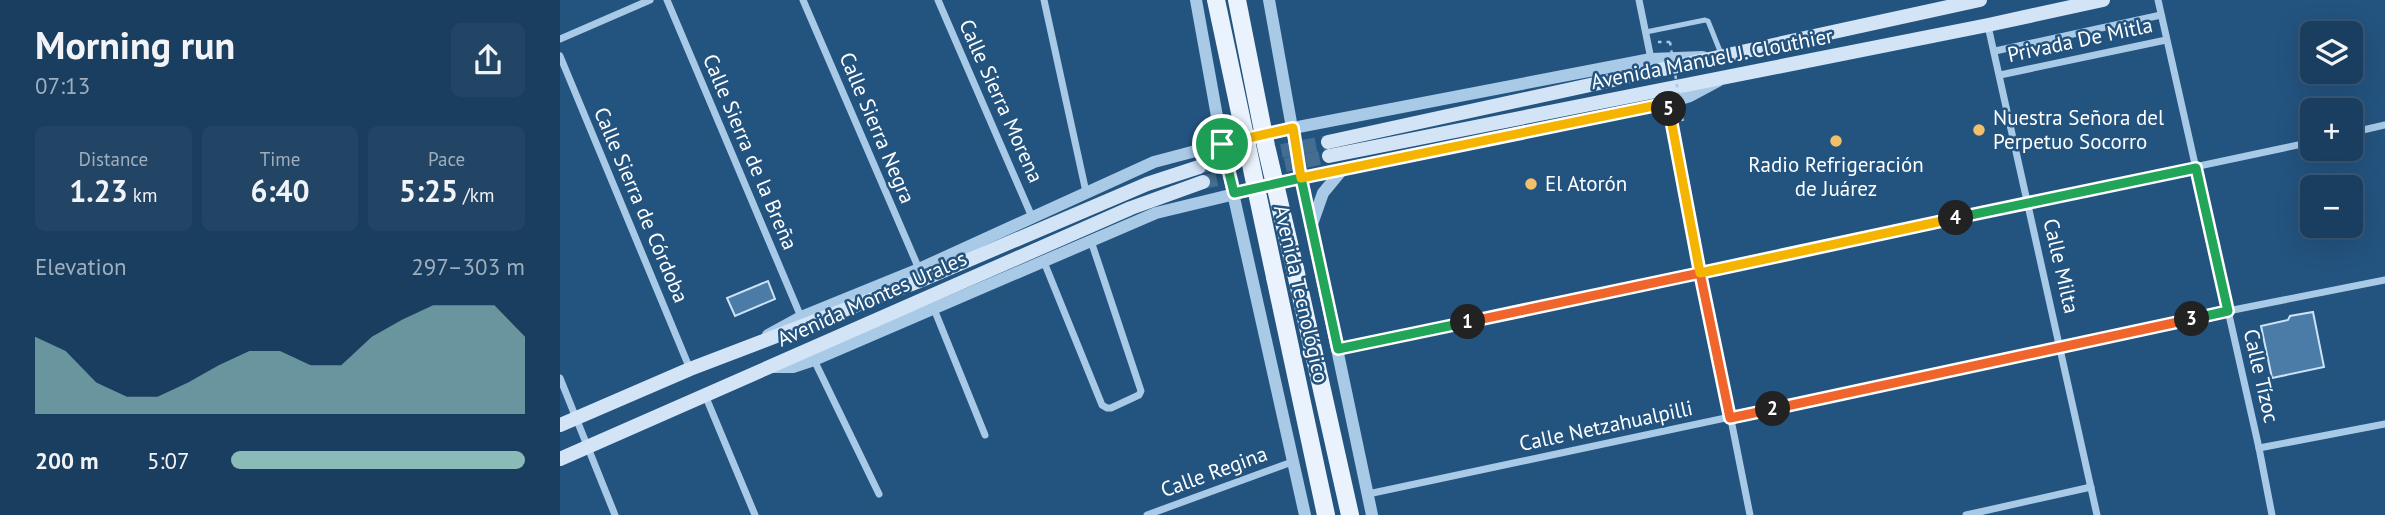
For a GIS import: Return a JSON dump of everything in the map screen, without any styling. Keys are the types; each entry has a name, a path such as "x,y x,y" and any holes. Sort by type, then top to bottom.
{"main road":[{"name":"Avenida Tecnológico","path":"1216,0 1326,515"},
{"name":"Avenida Tecnológico","path":"1237,0 1266,146 1350,515"},
{"name":"Avenida Manuel J. Clouthier","path":"1980,0 1718,57 1329,149 1722,78 2103,0"},
{"name":"Avenida Montes Urales","path":"560,425 690,369 917,282 1147,184 1199,167"},
{"name":"Avenida Montes Urales","path":"560,459 1131,208 1203,182"}],"street":[{"path":"560,39 650,0"},
{"name":"Calle Sierra de la Breña","path":"667,0 801,317"},
{"name":"Calle Sierra Negra","path":"803,0 919,269"},
{"name":"Calle Sierra Morena","path":"937,0 1032,217"},
{"path":"1044,0 1086,192"},
{"name":"Avenida Tecnológico","path":"1196,0 1222,144 1305,515"},
{"name":"Avenida Tecnológico","path":"1269,0 1301,178 1372,515"},
{"path":"1639,0 1651,59"},
{"name":"Calle Tízoc","path":"2158,0 2272,515"},
{"name":"Privada De Mitla","path":"1995,51 2161,15"},
{"name":"Calle Milta","path":"1988,25 2097,515"},
{"name":"Privada De Mitla","path":"2000,75 2166,40"},
{"name":"Calle Sierra de Córdoba","path":"560,56 690,369"},
{"path":"757,344 778,328 801,317 919,269 1154,162 1293,128 1651,59 1718,57"},
{"path":"769,367 793,367 814,360 1156,213 1301,178 1668,103 1690,96 1722,78"},
{"path":"1668,103 1700,273 1751,515"},
{"path":"2363,130 2385,125"},
{"path":"1338,349 2300,145"},
{"path":"1312,224 1323,193 1343,170"},
{"path":"1044,262 1102,405 1111,408 1139,395 1140,388 1091,241"},
{"name":"Calle Netzahualpilli","path":"1368,494 2385,280"},
{"path":"934,309 985,435"},
{"path":"814,360 879,494"},
{"path":"560,378 615,515"},
{"path":"705,395 755,515"},
{"path":"2259,448 2385,424"},
{"name":"Calle Regina","path":"1147,515 1292,462"},
{"path":"1966,515 2091,487"}],"lane":[{"path":"1646,32 1707,20 1718,57"}],"path":[{"path":"1670,42 1684,123"}],"building":[{"path":"768,281 775,299 735,316 727,298"},
{"path":"2313,312 2324,367 2272,378 2261,326 2288,320 2290,316"}],"tunnel":[{"path":"1199,167 1328,142"},
{"path":"1203,182 1329,156"}],"place":[{"name":"Nuestra Señora del Perpetuo Socorro","path":"1979,130"},
{"name":"Radio Refrigeración de Juárez","path":"1836,141"},
{"name":"El Atorón","path":"1531,184"}],"route":[{"path":"1222,144 1234,193 1301,178 1338,349 1700,273 1730,418 2228,311 2196,168 1700,273 1668,103 1301,178 1293,128 1222,144"}]}
